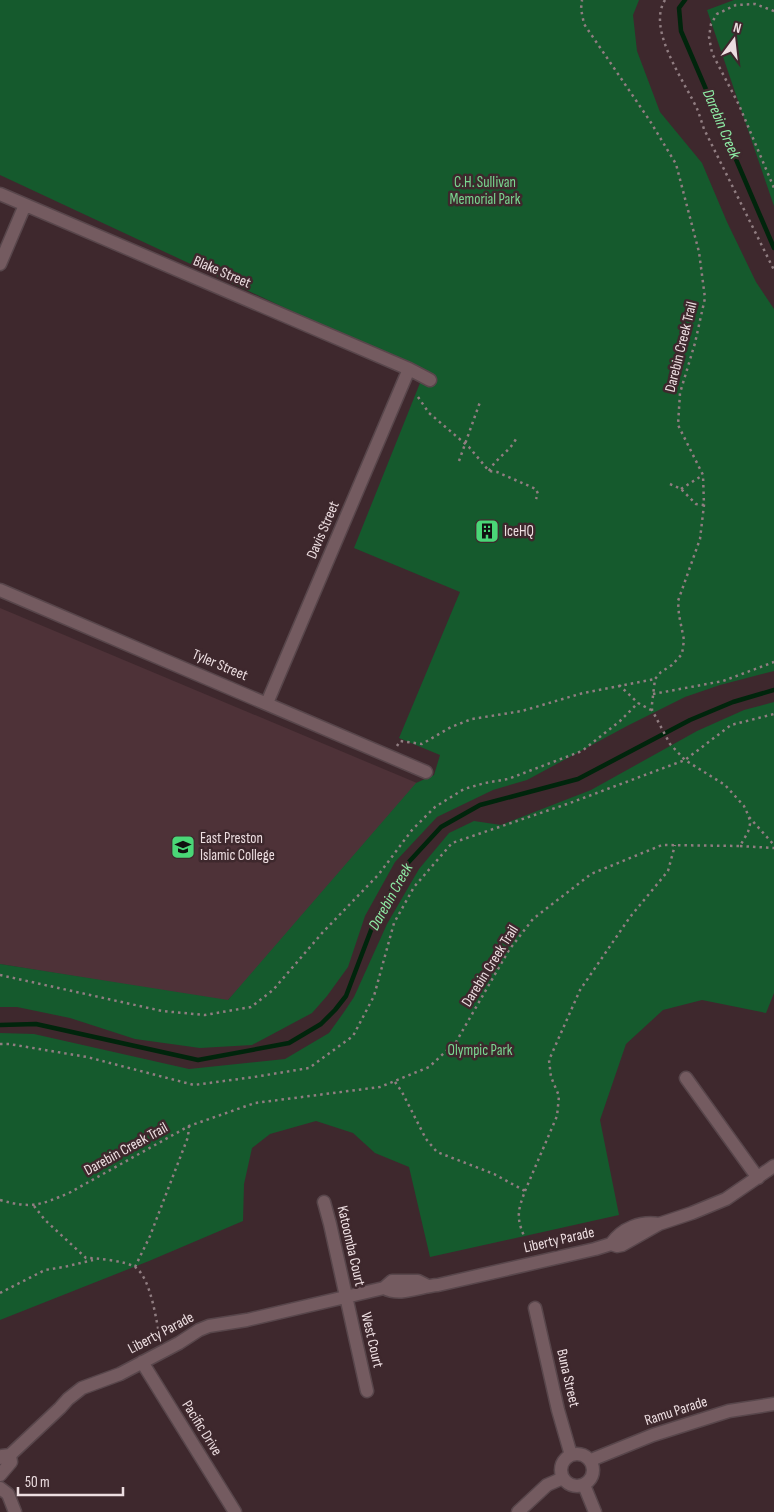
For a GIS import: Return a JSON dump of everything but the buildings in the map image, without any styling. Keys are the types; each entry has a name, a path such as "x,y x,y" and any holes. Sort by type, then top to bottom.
{"street":[{"name":"Blake Street","path":"0,194 409,369 430,380"},
{"path":"0,264 25,205"},
{"name":"Davis Street","path":"268,703 409,369"},
{"name":"Tyler Street","path":"0,590 426,772"},
{"path":"686,1078 758,1178"},
{"name":"Liberty Parade","path":"0,1475 11,1462 5,1456 82,1388 120,1374 209,1326 246,1320 384,1288 392,1281 418,1281 426,1285 447,1283 595,1249 611,1244 615,1238 639,1224 648,1222 659,1224 686,1216 718,1202 774,1166"},
{"name":"Katoomba Court","path":"324,1202 346,1297"},
{"name":"West Court","path":"346,1297 367,1391"},
{"name":"Buna Street","path":"535,1308 558,1410 571,1455"},
{"name":"Pacific Drive","path":"142,1362 235,1512"},
{"name":"Ramu Parade","path":"590,1460 653,1435 729,1411 774,1404"},
{"path":"582,1454 593,1464 594,1474 584,1485 570,1485 563,1478 561,1467 566,1457 571,1455 582,1454"},
{"path":"518,1512 548,1485 563,1478"},
{"path":"584,1485 595,1512"},
{"path":"0,1488 8,1494 11,1500 9,1507"}],"path":[{"name":"Darebin Creek Trail","path":"582,0 581,9 584,24 650,121 676,164 700,252 705,298 695,343 680,393 678,425 703,475 704,505 700,538 678,601 684,640 682,654 672,665 660,672 655,679"},
{"path":"665,0 661,6 660,24 669,58 697,110 708,138 774,270"},
{"path":"774,11 755,4 736,5 717,14 711,24 708,37 712,53 738,105 774,188"},
{"path":"418,397 429,412 465,444 489,471 497,472 536,489 538,494 536,500"},
{"path":"459,461 480,402"},
{"path":"489,471 498,458 511,448 516,439"},
{"path":"681,489 703,475"},
{"path":"670,484 681,489 696,504 704,505"},
{"path":"653,694 722,681 774,662"},
{"path":"392,756 400,741 422,744 451,726 472,719 522,711 583,693 655,679 652,710 670,744 685,760 726,785 744,806 750,824 740,846"},
{"path":"619,685 638,703 652,710"},
{"path":"0,975 162,1011 205,1015 251,1007 273,990 323,932 380,874 412,830 435,807 464,789 508,779 582,751 620,721 638,703"},
{"path":"0,1044 87,1057 194,1085 309,1068 353,1036 374,996 394,923 414,886 452,843 570,803 685,760 731,725 774,714"},
{"path":"749,817 774,846"},
{"path":"524,1236 518,1222 518,1210 558,1116 559,1096 550,1077 549,1060 580,990 630,917 668,871 675,845"},
{"name":"Darebin Creek Trail","path":"0,1200 14,1204 34,1206 69,1193 189,1126 255,1103 380,1088 429,1067 456,1042 509,950 532,919 591,874 662,846 774,846"},
{"path":"395,1082 426,1139 437,1152 494,1174 525,1191"},
{"path":"135,1267 150,1236 169,1187 188,1137 189,1126"},
{"path":"34,1206 45,1220 86,1258 97,1258 135,1267 144,1278 158,1323 158,1331"},
{"path":"0,1292 45,1270 72,1266 97,1258"}],"shaded area":[{"name":"East Preston Islamic College","path":"0,608 417,783 315,911 227,1001 0,964"}],"green space":[{"name":"C.H. Sullivan Memorial Park","path":"0,0 639,0 633,15 637,51 660,112 702,163 727,222 756,282 774,309 774,671 720,685 685,697 527,780 493,790 437,817 395,862 365,916 348,967 327,996 312,1013 252,1045 200,1048 135,1039 70,1018 17,1007 0,1007 0,964 228,1000 416,783 434,775 440,755 399,738 460,592 354,548 424,373 0,175"},
{"path":"734,0 774,0 774,206 707,10"},
{"name":"Olympic Park","path":"774,702 774,993 766,1013 702,1000 663,1010 626,1044 600,1120 619,1215 430,1257 409,1167 375,1153 353,1133 316,1121 270,1134 252,1148 244,1184 243,1221 149,1261 0,1320 0,1033 34,1034 189,1069 285,1059 329,1033 354,997 387,924 419,869 449,833 474,821 501,825 591,790 697,731 744,710"}],"waterway":[{"name":"Darebin Creek","path":"685,0 679,8 681,31 774,248"},
{"name":"Darebin Creek","path":"0,1025 36,1024 198,1060 289,1043 321,1024 346,996 376,917 406,865 441,827 480,805 578,779 690,720 733,702 774,690"}],"place":[{"name":"IceHQ","path":"487,531"},
{"name":"East Preston Islamic College","path":"183,847"}]}
